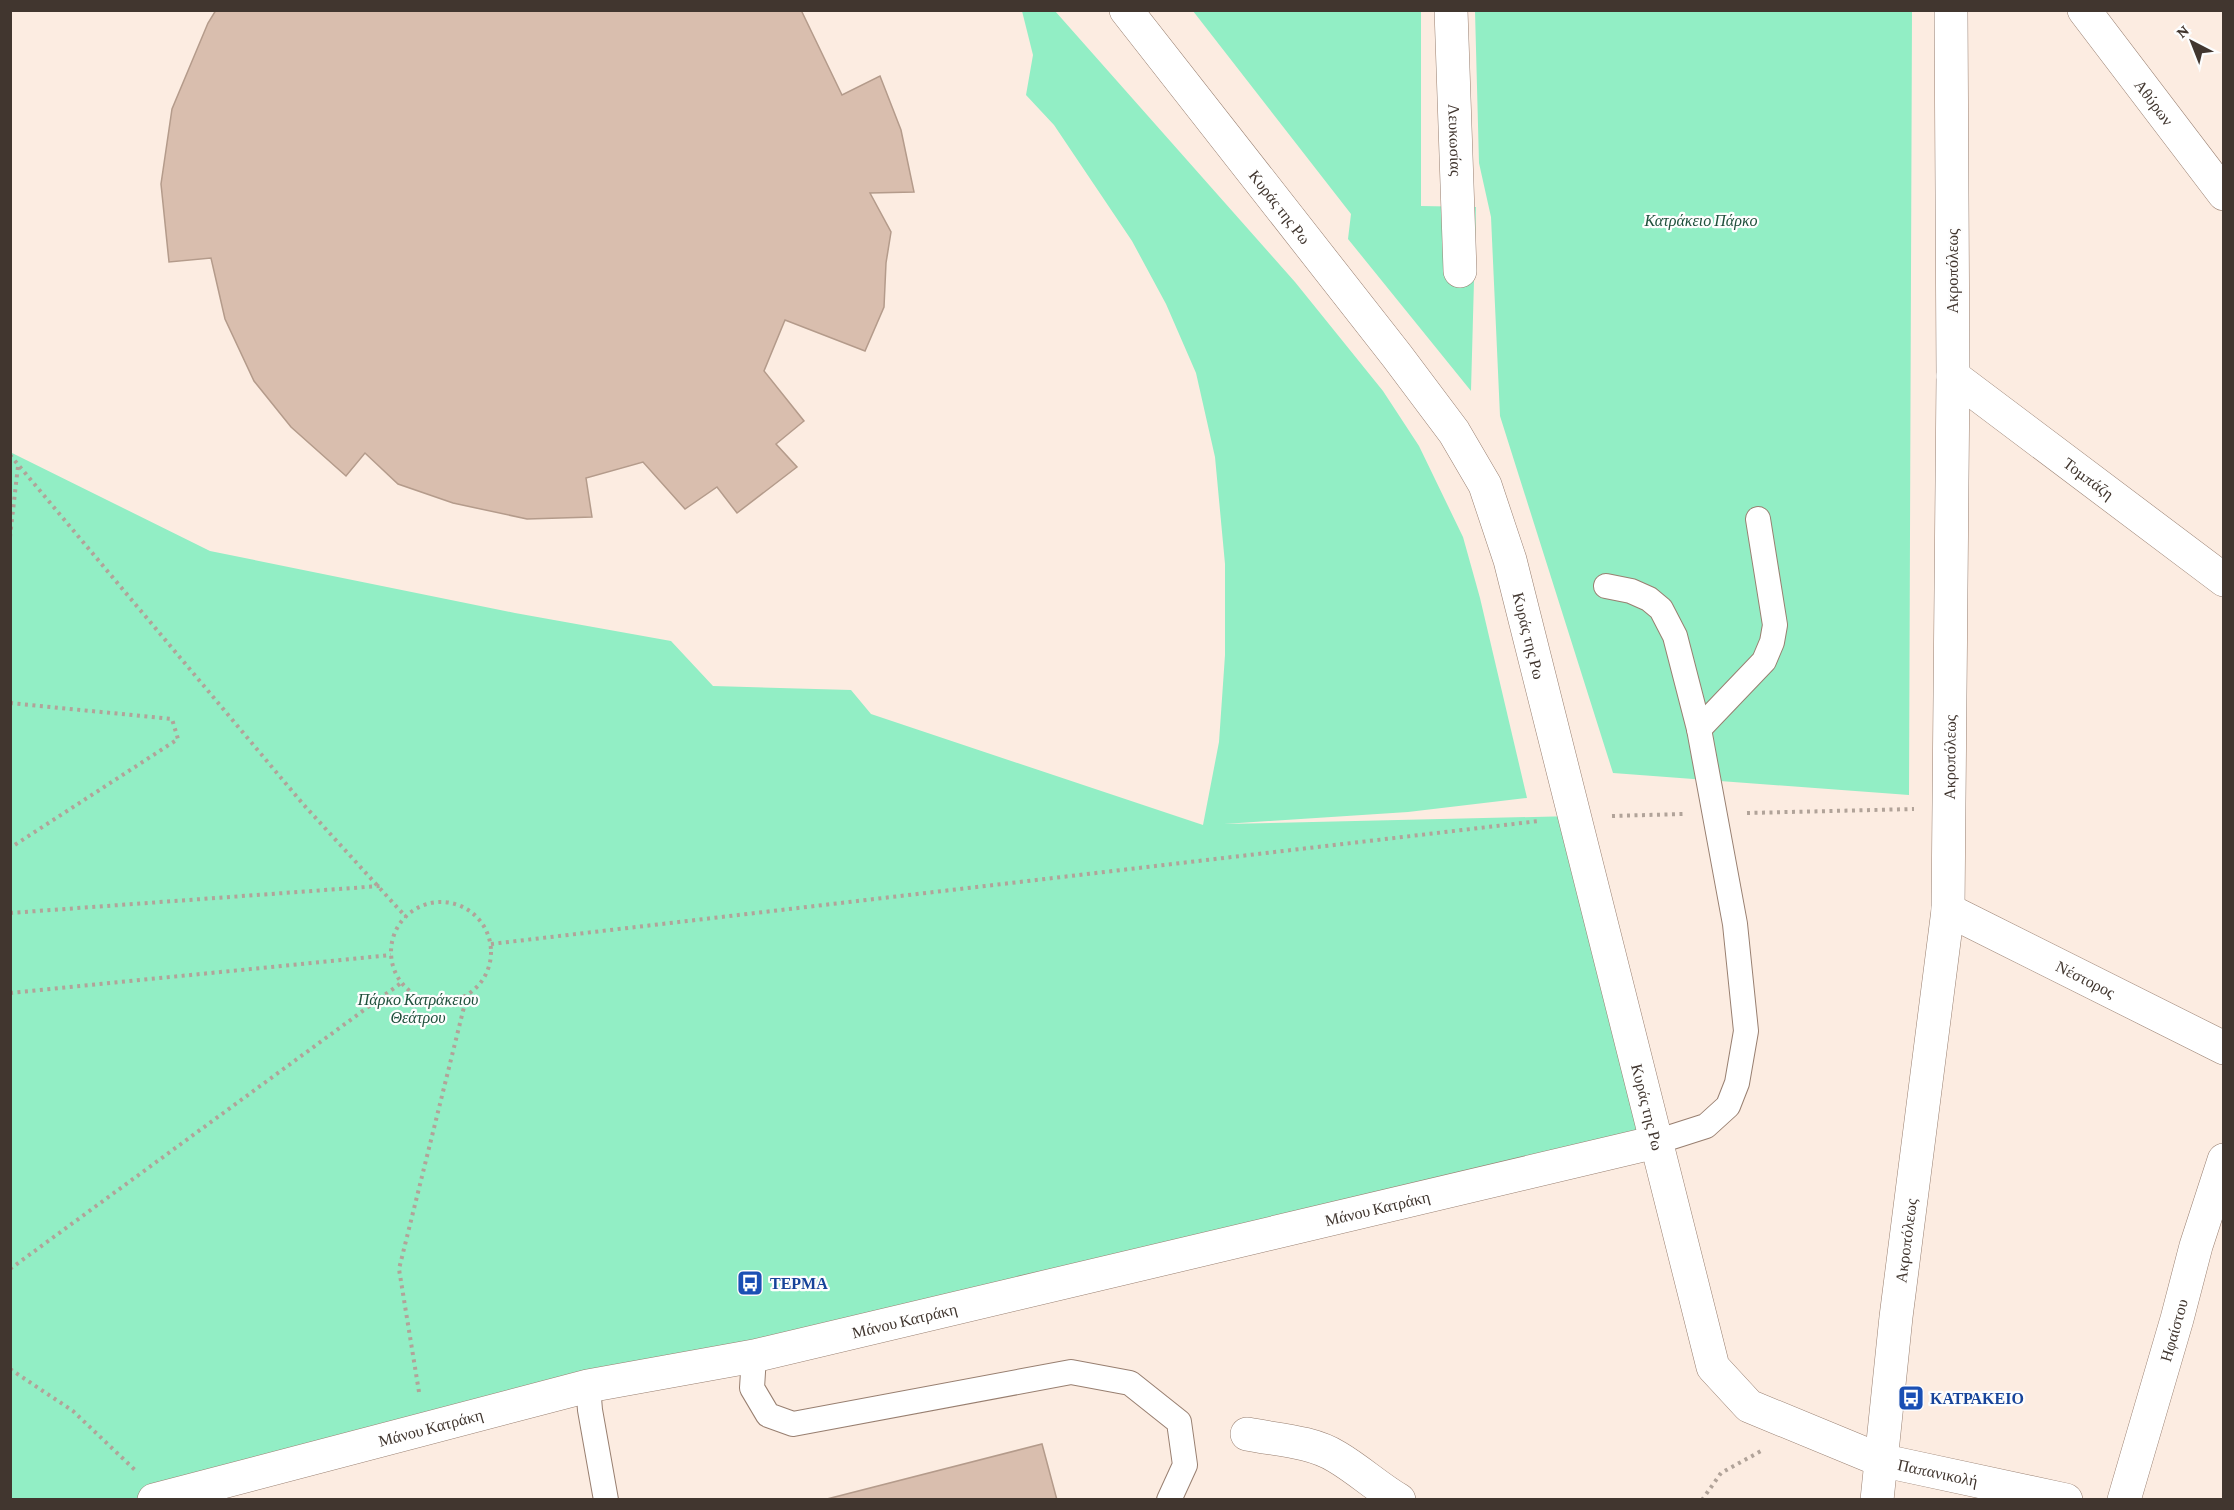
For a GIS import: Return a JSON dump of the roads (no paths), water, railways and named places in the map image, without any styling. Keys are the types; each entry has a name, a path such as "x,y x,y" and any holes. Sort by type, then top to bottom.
{"street":[{"name":"Κυράς της Ρω","path":"1126,10 1454,432 1476,468 1494,505 1510,560 1713,1367"},
{"name":"Λευκωσίας","path":"1451,10 1460,271"},
{"name":"Ακροπόλεως","path":"1877,1500 1896,1317 1948,910 1953,375 1951,10"},
{"name":"Αθύρων","path":"2084,10 2223,194"},
{"name":"Τομπάζη","path":"1953,375 2223,577"},
{"name":"Νέστορος","path":"1948,910 2223,1048"},
{"name":"Μάνου Κατράκη","path":"159,1498 588,1386 754,1356 1656,1142"},
{"name":"Ηφαίστου","path":"2124,1500 2196,1246 2223,1160"},
{"name":"Παπανικολή","path":"1713,1367 1749,1406 1880,1460 2066,1500"},
{"path":"1247,1434 1313,1446 1329,1453 1399,1500"}],"lane":[{"path":"1699,729 1764,661 1772,642 1775,625 1758,519"},
{"path":"1606,586 1631,591 1649,599 1661,609 1675,636 1699,729 1735,924 1746,1031 1737,1083 1728,1106 1706,1126 1656,1142"},
{"path":"754,1356 752,1388 768,1415 793,1424 1071,1372 1130,1383 1179,1422 1185,1465 1169,1500"},
{"path":"588,1386 606,1500"}],"place":[{"name":"ΤΕΡΜΑ","path":"750,1283"},
{"name":"ΚΑΤΡΑΚΕΙΟ","path":"1911,1398"}],"park label":[{"name":"Κατράκειο Πάρκο","path":"1701,220"},
{"name":"Πάρκο Κατράκειου Θεάτρου","path":"418,1008"}]}
